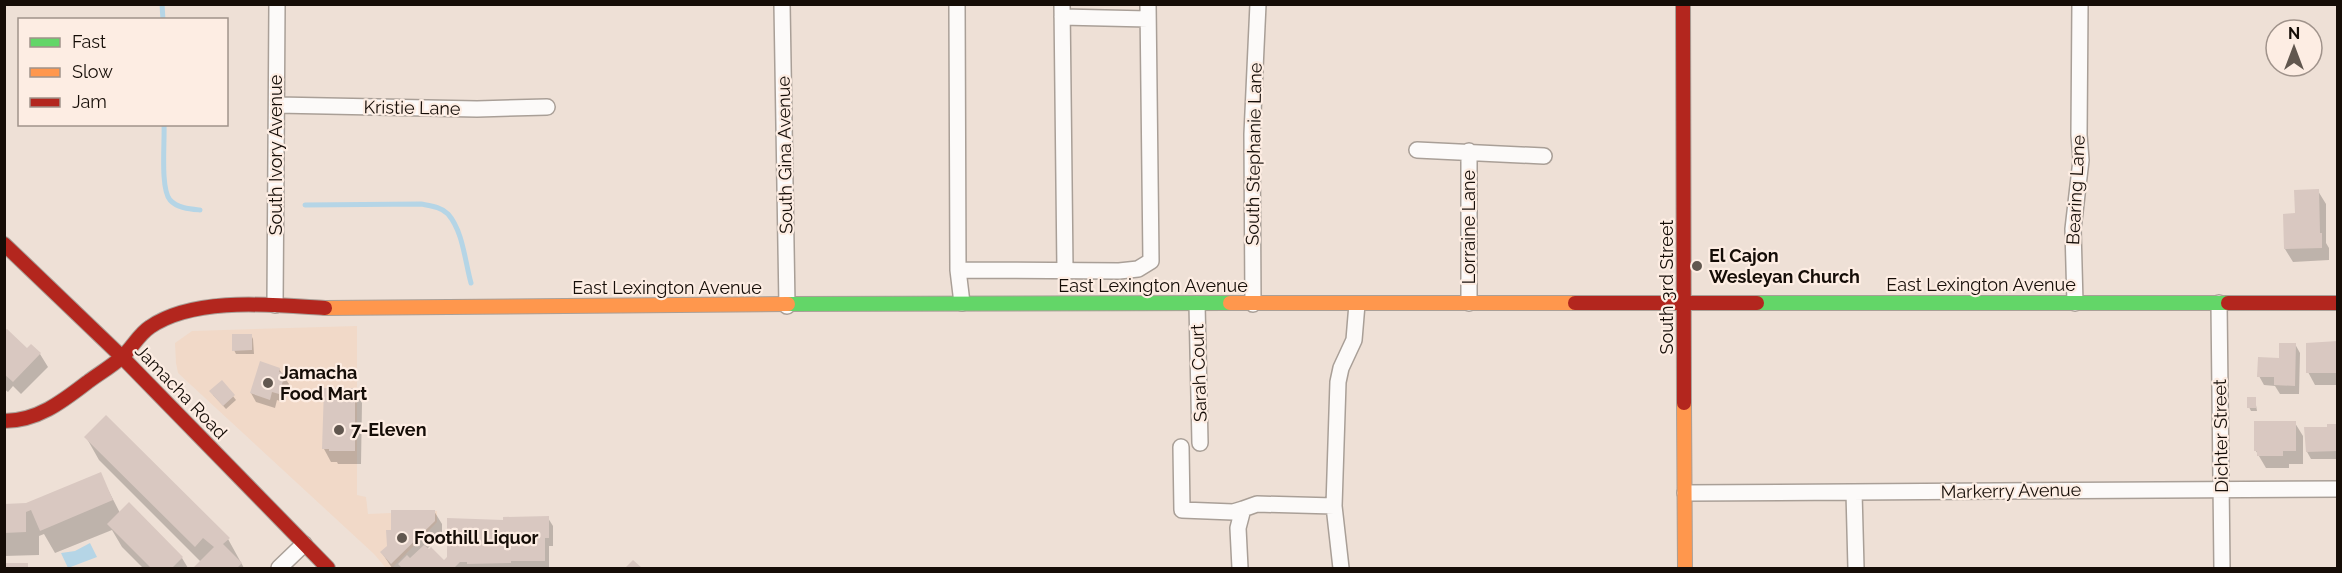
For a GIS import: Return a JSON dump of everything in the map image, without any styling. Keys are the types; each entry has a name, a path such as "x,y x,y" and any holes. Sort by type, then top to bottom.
{"street":[{"name":"South Ivory Avenue","path":"275,305 277,4"},
{"name":"South Gina Avenue","path":"782,4 787,306"},
{"path":"957,4 958,270 962,303"},
{"name":"South Stephanie Lane","path":"1253,304 1252,134 1258,4"},
{"name":"South 3rd Street","path":"1683,4 1685,568"},
{"name":"Bearing Lane","path":"2075,303 2073,229 2081,160 2079,135 2080,4"},
{"path":"958,270 1065,270 1138,269 1150,261 1148,12 1062,11 1065,270"},
{"name":"Kristie Lane","path":"277,105 477,109 547,107"},
{"name":"Lorraine Lane","path":"1417,150 1544,156"},
{"name":"Lorraine Lane","path":"1469,151 1469,303"},
{"name":"Jamacha Road","path":"4,244 122,357 328,568"},
{"name":"East Lexington Avenue","path":"4,421 16,420 50,410 122,357 150,327 176,315 217,306 275,305 328,308 962,303 2337,303"},
{"name":"Dichter Street","path":"2219,303 2222,568"},
{"name":"Sarah Court","path":"1197,304 1200,443"},
{"path":"1341,568 1334,506 1338,382 1341,368 1354,340 1357,304"},
{"path":"1181,447 1182,510 1233,512 1257,504 1334,506"},
{"name":"Markerry Avenue","path":"1685,493 2337,489"},
{"path":"1854,492 1856,568"},
{"path":"1240,568 1239,528 1243,509"},
{"path":"279,568 304,544"}],"shaded area":[{"path":"357,326 357,495 366,497 368,514 437,511 437,522 392,568 386,568 374,554 178,373 176,363 175,343 192,331"}],"water":[{"path":"90,543 97,557 68,568 61,553 75,551"}],"building":[{"path":"2319,189 2322,248 2284,249 2283,214 2295,213 2294,190"},
{"path":"7,329 27,348 31,344 41,353 13,382 4,374 4,331"},
{"path":"232,334 252,334 252,350 232,351"},
{"path":"2338,341 2338,373 2306,373 2306,343"},
{"path":"2279,343 2296,343 2295,386 2274,385 2274,377 2257,377 2258,357 2279,358"},
{"name":"Jamacha Food Mart","path":"260,361 280,368 279,372 285,374 279,394 272,392 270,400 250,393"},
{"path":"222,380 235,395 223,406 209,391"},
{"name":"7-Eleven","path":"324,388 355,388 355,451 322,449"},
{"path":"2247,397 2256,397 2256,408 2247,408"},
{"path":"106,415 230,538 223,544 242,563 237,568 193,568 214,547 203,538 195,547 84,437"},
{"path":"2254,421 2296,421 2296,451 2283,451 2283,456 2257,456 2257,451 2254,451"},
{"path":"2327,424 2338,424 2338,451 2306,452 2304,427 2327,427"},
{"path":"101,472 113,500 40,531 31,510 26,512 26,532 4,533 4,504 26,503"},
{"path":"129,502 183,557 172,568 151,568 107,524"},
{"name":"Foothill Liquor","path":"391,510 435,510 435,521 391,564 380,552 387,546 386,530 391,530"},
{"path":"549,516 549,538 545,538 545,561 467,564 467,562 460,562 455,567 457,568 399,568 401,567 398,564 407,555 410,558 424,545 429,549 431,547 444,560 447,557 447,518 503,520 503,517"},
{"path":"633,560 642,568 625,568"},
{"path":"4,563 28,563 28,568 4,568"}],"waterway":[{"path":"162,4 163,18"},
{"path":"164,126 164,175 167,194 176,205 200,210"},
{"path":"305,205 421,204 436,207 448,214 457,229 471,283"}],"traffic: fast":[{"path":"788,304 1230,303"},
{"path":"1757,303 2228,303"}],"traffic: slow":[{"path":"1230,303 1575,303"},
{"path":"325,308 788,304"},
{"path":"1684,403 1685,568"}],"traffic: jam":[{"path":"1683,4 1684,403"},
{"path":"4,244 122,357 328,568"},
{"path":"1575,303 1757,303"},
{"path":"2228,303 2338,303"},
{"path":"4,421 28,418 50,409 118,360 146,330 168,317 189,311 235,305 325,308"}],"place":[{"name":"El Cajon Wesleyan Church","path":"1697,266"},
{"name":"Jamacha Food Mart","path":"268,383"},
{"name":"7-Eleven","path":"339,430"},
{"name":"Foothill Liquor","path":"402,538"}]}
